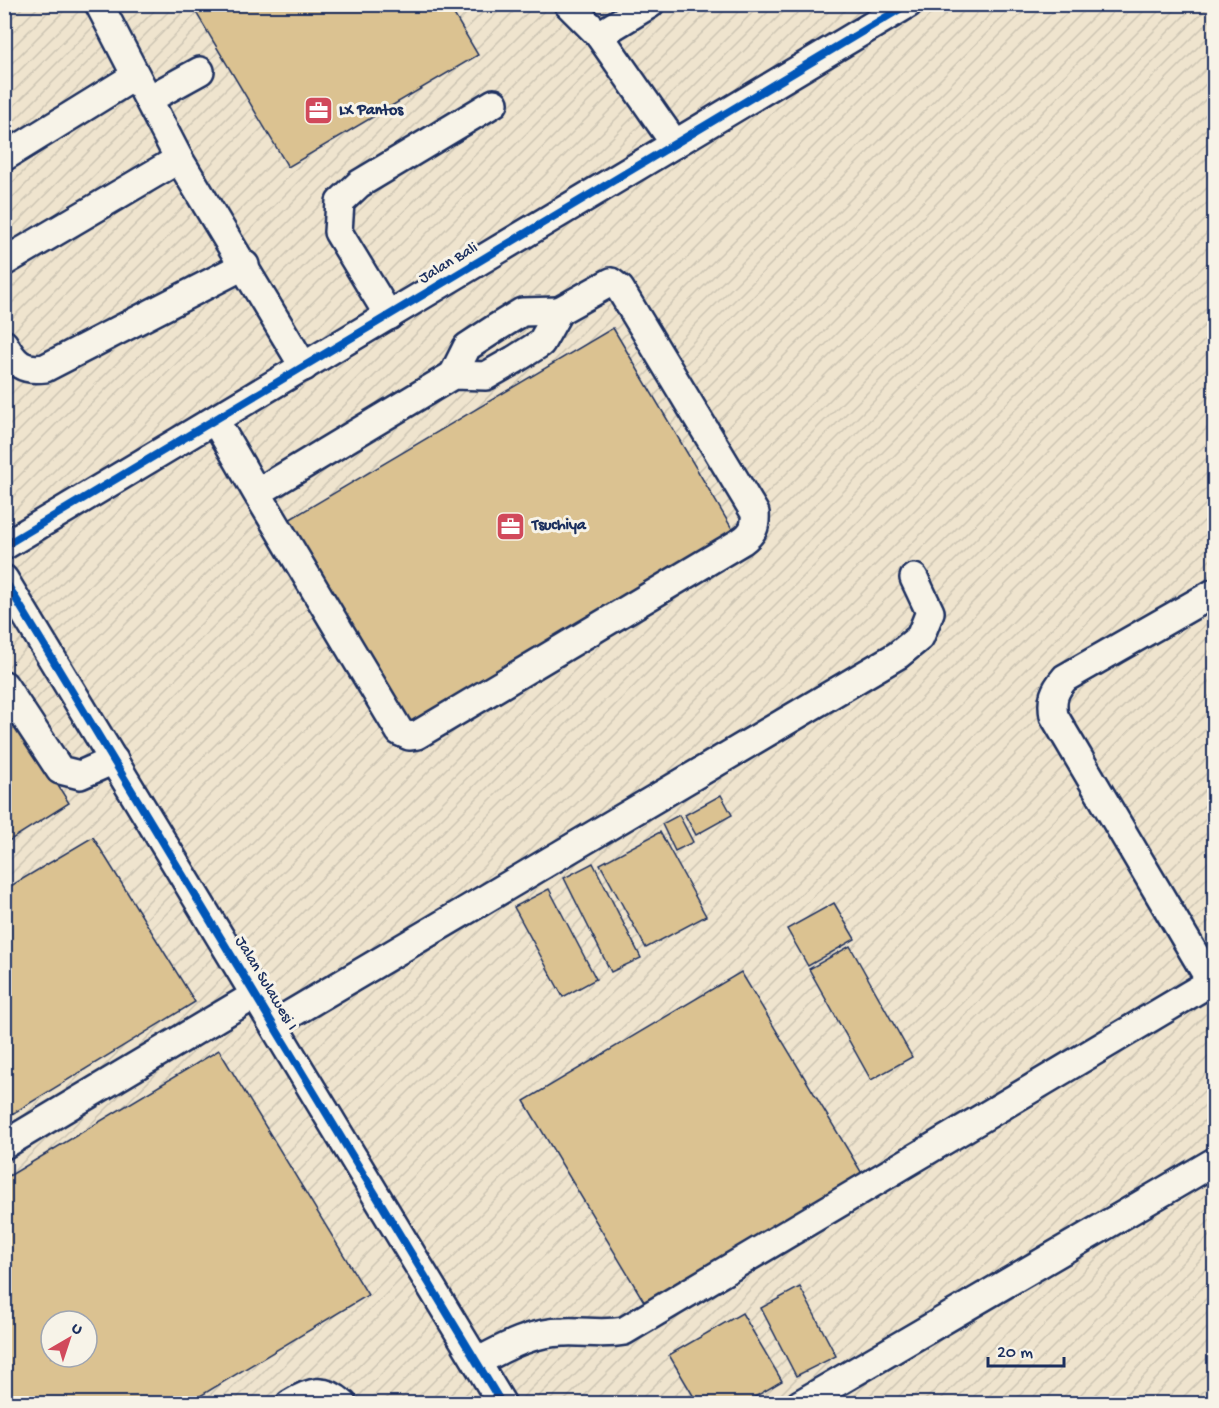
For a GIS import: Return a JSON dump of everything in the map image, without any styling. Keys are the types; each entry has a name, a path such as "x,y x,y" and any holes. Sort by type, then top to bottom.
{"street":[{"path":"99,4 179,159 304,367"},
{"path":"568,4 599,35 675,144"},
{"path":"599,35 650,4"},
{"name":"Jalan Bali","path":"4,546 908,4"},
{"path":"4,157 142,87 200,71"},
{"path":"389,316 338,232 340,202 359,184 494,103"},
{"path":"4,262 179,159"},
{"path":"4,344 20,365 31,370 45,368 244,265"},
{"path":"215,420 257,493 400,732 409,736 417,735 751,535 756,525 755,513 615,283 607,282 559,311 540,343 514,360 486,376 453,375 257,493"},
{"path":"453,375 467,346 522,312 559,311"},
{"path":"274,1024 898,655 920,637 930,612 914,578"},
{"name":"Jalan Sulawesi I","path":"4,579 502,1404"},
{"path":"477,1362 516,1342 539,1335 562,1332 610,1334 624,1331 1213,981 1054,716 1052,703 1054,691 1065,678 1215,593"},
{"path":"4,685 60,770 80,775 114,760"},
{"path":"4,1144 255,995"},
{"path":"800,1404 1215,1162"},
{"path":"290,1404 317,1391 327,1392 343,1404"}],"shaded area":[{"path":"5,5 1214,5 1214,1403 5,1404"}],"building":[{"name":"LX Pantos","path":"191,4 448,4 478,55 288,167"},
{"name":"Tsuchiya","path":"613,328 734,532 408,725 287,521"},
{"path":"4,700 69,803 4,844"},
{"path":"721,795 732,815 696,835 685,815"},
{"path":"679,815 693,842 675,851 662,824"},
{"path":"660,832 706,916 646,948 600,864"},
{"path":"93,837 195,1002 4,1119 4,890"},
{"path":"593,863 641,958 611,972 564,878"},
{"path":"549,889 596,979 563,997 514,907"},
{"path":"834,903 855,939 808,966 787,929"},
{"path":"850,946 912,1057 871,1080 809,969"},
{"path":"741,972 863,1175 646,1305 524,1101"},
{"path":"219,1050 368,1295 187,1404 4,1404 4,1179"},
{"path":"800,1287 836,1356 796,1376 761,1308"},
{"path":"742,1313 782,1381 743,1404 698,1404 669,1355"}],"cycle path":[{"path":"4,546 908,4"},
{"path":"4,579 502,1404"}],"place":[{"name":"LX Pantos","path":"318,111"},
{"name":"Tsuchiya","path":"511,526"}]}
